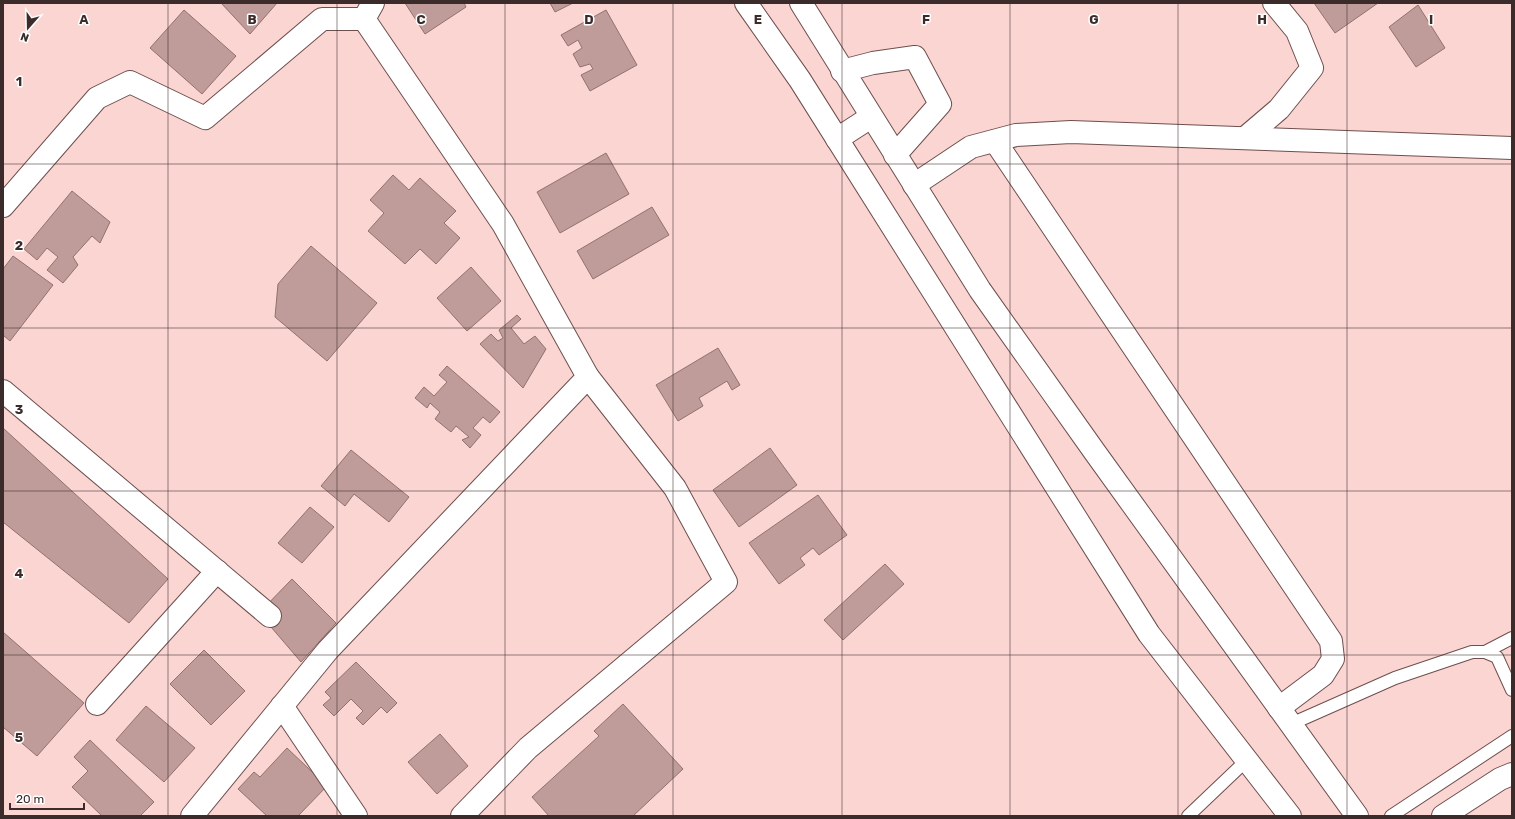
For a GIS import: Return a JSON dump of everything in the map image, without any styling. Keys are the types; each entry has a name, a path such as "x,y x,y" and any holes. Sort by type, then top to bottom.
{"main road":[{"path":"746,3 800,80 1149,634 1290,816"},
{"path":"801,3 871,118 980,290 1357,816"},
{"path":"1245,138 1280,109 1312,68 1297,31 1274,3"},
{"path":"3,206 97,98 130,82 205,118 322,19 368,11 503,224 588,377 675,488 726,582 528,748 462,816"},
{"path":"842,71 873,63 915,58 940,104 895,155"},
{"path":"837,139 871,118"},
{"path":"914,185 971,147 1016,135 1072,132 1512,148"},
{"path":"995,141 1331,641 1333,659 1323,675 1285,716"},
{"path":"192,816 328,650 588,377"},
{"path":"3,391 270,616"},
{"path":"97,704 217,571"},
{"path":"282,706 356,816"},
{"path":"1443,816 1500,778 1512,774"}],"lane":[{"path":"1484,652 1512,638"},
{"path":"1285,716 1472,652 1484,652 1497,657 1512,690"},
{"path":"1391,816 1512,736"},
{"path":"1188,816 1247,760"}],"building":[{"path":"221,3 277,3 250,34"},
{"path":"405,3 464,3 466,7 425,34"},
{"path":"550,3 573,3 555,12"},
{"path":"1314,3 1378,3 1335,33"},
{"path":"1418,5 1445,48 1416,67 1389,27"},
{"path":"184,10 236,56 202,94 150,48"},
{"path":"606,10 637,65 590,91 581,75 593,69 590,64 580,67 573,54 582,48 578,40 568,46 561,35"},
{"path":"606,153 629,194 560,233 537,192"},
{"path":"393,175 409,190 420,178 456,211 444,223 460,238 436,264 420,249 405,264 368,231 384,213 370,200"},
{"path":"72,191 110,222 100,243 92,236 73,257 78,265 63,283 47,270 58,257 47,248 37,260 24,249"},
{"path":"652,207 669,235 593,279 577,251"},
{"path":"311,246 377,303 327,361 275,317 278,284"},
{"path":"13,256 53,285 10,341 3,335 3,269"},
{"path":"471,267 501,301 467,331 437,298"},
{"path":"517,315 521,319 511,328 524,344 535,336 546,349 523,388 480,344 491,334 498,341 503,338 499,330"},
{"path":"718,348 740,385 732,390 727,381 699,398 703,406 678,421 656,385"},
{"path":"447,366 500,412 490,423 483,417 473,428 481,435 470,448 462,440 469,437 456,426 451,432 435,419 440,412 430,403 427,408 415,398 424,387 434,396 447,382 439,375"},
{"path":"3,428 168,579 129,623 3,522"},
{"path":"770,448 797,485 739,527 713,490"},
{"path":"351,450 409,497 389,522 354,494 345,506 321,486"},
{"path":"818,495 847,535 819,555 813,548 800,558 805,565 779,584 749,543"},
{"path":"310,507 334,527 302,563 278,543"},
{"path":"885,564 904,584 843,640 824,620"},
{"path":"292,579 336,623 301,662 259,613"},
{"path":"3,632 84,703 37,756 3,727"},
{"path":"204,650 245,691 211,725 170,684"},
{"path":"356,662 397,703 387,713 381,707 363,725 356,718 363,711 351,699 334,716 323,705 331,698 325,692"},
{"path":"623,704 683,769 633,816 549,816 532,797 599,736 594,731"},
{"path":"146,706 195,748 164,782 116,740"},
{"path":"440,734 468,766 437,794 408,762"},
{"path":"90,740 154,802 140,816 102,816 72,787 88,771 74,757"},
{"path":"287,748 327,786 298,816 267,816 238,789 254,772 260,777"}]}
